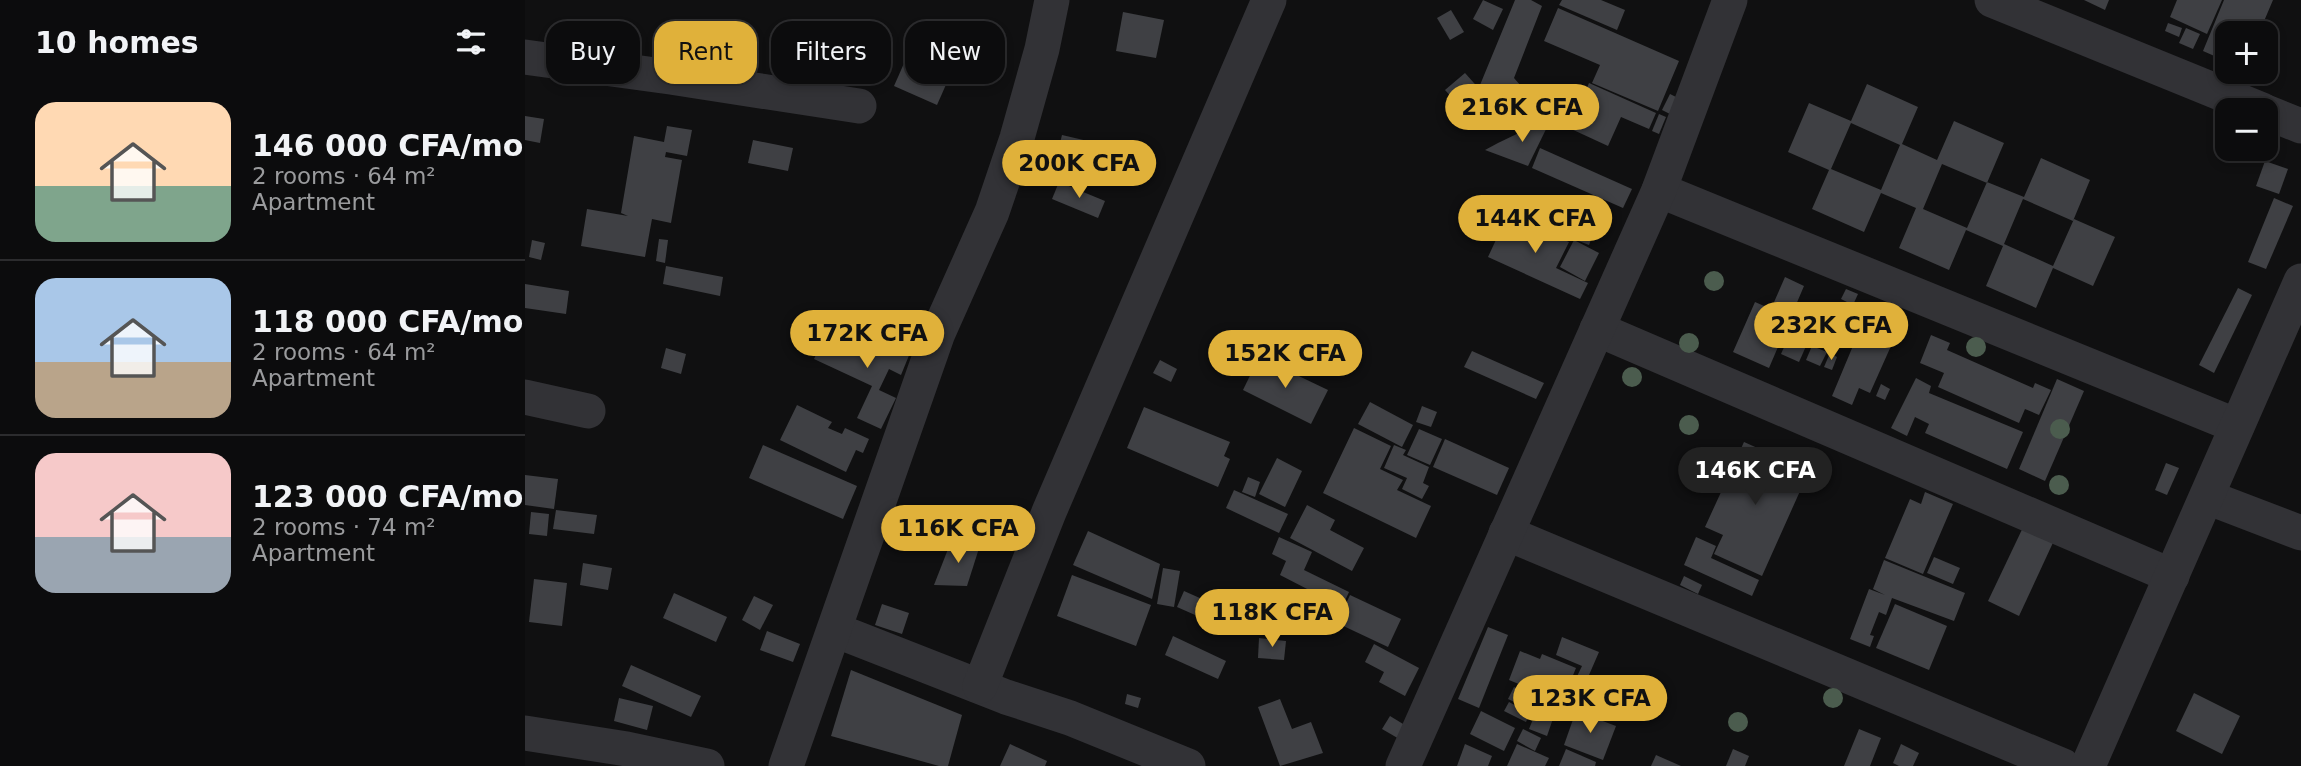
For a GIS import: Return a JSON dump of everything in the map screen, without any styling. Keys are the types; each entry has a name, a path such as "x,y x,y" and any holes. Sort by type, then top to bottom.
{"street":[{"path":"786,766 938,332 992,212 1017,138 1052,0"},
{"path":"980,686 1049,512 1269,0"},
{"path":"1403,766 1659,190 1730,0"},
{"path":"1992,0 2232,98"},
{"path":"525,57 859,106"},
{"path":"2278,117 2301,126"},
{"path":"1659,190 2237,426"},
{"path":"2088,766 2301,281"},
{"path":"1597,329 2172,576"},
{"path":"525,397 588,411"},
{"path":"2207,497 2301,533"},
{"path":"1506,533 2063,766"},
{"path":"835,630 1070,718 1188,766"},
{"path":"525,733 627,749 707,766"}],"building":[{"path":"1483,0 1503,9 1493,30 1473,19"},
{"path":"1515,0 1531,0 1542,6 1514,78 1540,108 1516,121 1480,85"},
{"path":"1562,0 1601,0 1625,10 1617,30 1559,5"},
{"path":"2084,0 2109,0 2105,10"},
{"path":"2177,0 2222,0 2207,34 2170,17"},
{"path":"2224,0 2273,0 2264,21 2215,21"},
{"path":"1558,8 1679,61 1658,111 1592,83 1600,65 1544,41"},
{"path":"1451,10 1464,32 1450,40 1437,18"},
{"path":"1123,12 1164,20 1156,58 1116,51"},
{"path":"2215,22 2215,56 2203,51"},
{"path":"2168,23 2182,28 2179,37 2165,31"},
{"path":"2186,28 2200,34 2193,49 2179,43"},
{"path":"905,61 905,84 946,84 937,105 894,86"},
{"path":"1465,73 1491,102 1472,120 1445,90"},
{"path":"1589,83 1656,113 1649,129 1621,117 1608,146 1569,128"},
{"path":"1867,84 1918,107 1902,144 1937,160 1954,121 2004,143 1987,182 2024,197 2041,158 2090,180 2073,221 2023,199 2004,244 2053,266 2074,219 2115,237 2093,286 2053,268 2036,308 1986,286 2003,246 1966,230 1949,270 1899,248 1916,208 1881,193 1864,232 1812,209 1829,170 1788,152 1809,103 1851,121","holes":["1851,123 1900,145 1881,190 1831,169","1942,164 1987,183 1967,228 1923,209"]},
{"path":"1670,94 1678,98 1670,114 1662,110"},
{"path":"1659,114 1666,117 1659,134 1652,131"},
{"path":"525,116 544,119 540,143 525,140"},
{"path":"1552,117 1528,166 1485,150 1498,143"},
{"path":"667,126 692,130 687,156 666,152 665,157 682,160 671,223 652,219 645,257 581,246 587,209 628,216 621,213 634,136 664,142"},
{"path":"1062,135 1122,149 1118,165 1058,151"},
{"path":"753,140 793,148 788,171 748,163"},
{"path":"1540,148 1632,189 1623,208 1532,168"},
{"path":"2265,161 2288,169 2279,194 2256,186"},
{"path":"1059,182 1105,201 1098,218 1052,199"},
{"path":"2274,198 2293,206 2266,269 2248,262"},
{"path":"1508,214 1569,242 1556,268 1588,283 1580,299 1488,257"},
{"path":"1562,216 1595,229 1589,245 1556,232"},
{"path":"659,239 668,240 665,263 656,261"},
{"path":"532,240 545,243 541,260 529,257"},
{"path":"1574,240 1599,253 1585,281 1560,267"},
{"path":"666,266 723,277 720,296 663,284"},
{"path":"1785,277 1804,286 1769,368 1733,352 1755,302 1771,309"},
{"path":"525,284 569,291 566,314 525,308"},
{"path":"2238,288 2252,295 2214,373 2199,365"},
{"path":"1846,289 1858,294 1853,305 1841,299"},
{"path":"1868,310 1888,319 1879,341 1891,346 1870,393 1859,388 1852,405 1832,396"},
{"path":"860,330 910,353 901,375 889,369 879,390 896,398 881,429 857,418 872,386 814,359 824,338 850,351"},
{"path":"1931,335 1950,343 1947,350 2033,388 2035,383 2051,390 2039,415 2025,409 2019,423 1938,387 1944,373 1920,363"},
{"path":"1789,336 1807,344 1799,362 1781,354"},
{"path":"1812,346 1827,352 1820,366 1806,360"},
{"path":"666,348 686,354 681,374 661,368"},
{"path":"1472,351 1544,383 1536,399 1464,367"},
{"path":"1830,353 1837,357 1832,370 1824,367"},
{"path":"1259,357 1328,390 1311,424 1243,390"},
{"path":"1160,360 1177,369 1171,382 1153,373"},
{"path":"1916,378 1931,386 1929,393 2023,432 2007,469 1925,433 1929,424 1915,417 1907,436 1891,428"},
{"path":"2057,379 2084,391 2045,481 2019,469"},
{"path":"1881,384 1890,389 1885,400 1876,396"},
{"path":"1370,402 1413,425 1402,447 1358,424"},
{"path":"797,405 832,422 828,428 842,434 845,428 869,439 863,453 856,450 846,472 780,440"},
{"path":"1422,406 1437,412 1431,427 1416,422"},
{"path":"1144,407 1230,442 1224,456 1230,459 1218,487 1127,448"},
{"path":"1354,428 1391,446 1380,469 1403,480 1397,490 1431,506 1416,538 1323,493"},
{"path":"1419,429 1442,439 1430,465 1407,455"},
{"path":"1445,439 1509,468 1497,495 1433,467"},
{"path":"1744,442 1809,471 1762,576 1714,554 1723,535 1705,527"},
{"path":"763,445 857,486 843,519 749,478"},
{"path":"1394,445 1406,450 1403,455 1429,467 1423,483 1429,486 1422,499 1402,489 1407,478 1384,468"},
{"path":"1277,458 1302,471 1285,507 1259,494"},
{"path":"2166,463 2179,468 2167,495 2155,490"},
{"path":"525,475 558,479 554,509 525,505"},
{"path":"1248,477 1260,482 1255,497 1242,492"},
{"path":"1234,490 1288,514 1279,533 1226,508"},
{"path":"1925,492 1953,504 1923,574 1885,558 1910,499 1921,504"},
{"path":"1307,505 1335,520 1330,530 1364,548 1352,571 1290,538"},
{"path":"556,510 597,515 594,534 553,529"},
{"path":"531,512 549,514 547,536 529,534"},
{"path":"2027,519 2057,534 2019,616 1988,601"},
{"path":"1088,531 1160,564 1152,599 1073,565"},
{"path":"1279,537 1312,552 1304,570 1349,592 1342,607 1280,575 1286,561 1272,554"},
{"path":"1696,537 1716,546 1711,558 1759,580 1752,596 1684,565"},
{"path":"981,542 967,586 934,585 950,544"},
{"path":"1934,557 1960,568 1953,584 1927,573"},
{"path":"1884,560 1965,593 1954,621 1892,598 1886,615 1879,612 1870,635 1874,636 1870,647 1850,639 1869,589 1885,595 1873,589"},
{"path":"583,563 612,568 608,590 580,585"},
{"path":"1163,568 1180,571 1174,607 1157,604"},
{"path":"1072,575 1151,605 1136,646 1057,616"},
{"path":"1684,576 1702,585 1698,594 1680,585"},
{"path":"534,579 567,583 562,626 529,622"},
{"path":"1184,591 1229,611 1232,604 1248,611 1238,634 1177,607"},
{"path":"674,593 727,617 716,642 663,618"},
{"path":"1350,595 1401,619 1388,647 1337,623"},
{"path":"754,596 773,605 760,630 742,620"},
{"path":"882,604 909,613 902,634 875,625"},
{"path":"1895,604 1947,626 1929,670 1876,648"},
{"path":"1488,627 1508,635 1479,708 1458,699"},
{"path":"767,631 800,644 793,662 760,650"},
{"path":"1173,636 1226,661 1218,679 1165,655"},
{"path":"1562,637 1599,652 1579,698 1569,693 1582,666 1556,655"},
{"path":"1259,638 1286,641 1284,660 1258,658"},
{"path":"1374,644 1419,668 1405,696 1379,682 1384,672 1365,662"},
{"path":"1520,651 1540,659 1542,654 1576,668 1562,702 1509,680"},
{"path":"631,665 701,696 691,717 622,686"},
{"path":"851,670 962,715 948,766 939,766 831,736"},
{"path":"1514,687 1536,697 1531,710 1508,699"},
{"path":"2194,693 2240,716 2222,754 2176,731"},
{"path":"1127,694 1141,698 1138,708 1125,704"},
{"path":"1542,697 1558,704 1547,736 1529,729"},
{"path":"619,698 653,706 647,730 614,721"},
{"path":"1280,699 1292,729 1311,722 1323,753 1280,766 1258,707"},
{"path":"1509,702 1530,713 1526,722 1504,711"},
{"path":"1481,711 1515,728 1504,751 1470,734"},
{"path":"1576,711 1616,726 1603,760 1564,745"},
{"path":"1390,716 1408,727 1401,740 1382,729"},
{"path":"1523,729 1541,738 1535,751 1517,741"},
{"path":"1859,729 1881,738 1870,766 1844,766"},
{"path":"1010,744 1047,761 1045,766 1000,766"},
{"path":"1465,744 1492,756 1488,766 1457,766"},
{"path":"1517,744 1549,758 1545,766 1507,766"},
{"path":"1901,744 1919,753 1913,766 1893,763"},
{"path":"1566,749 1596,762 1595,766 1559,766"},
{"path":"1733,749 1749,756 1745,766 1726,766"},
{"path":"1656,755 1681,766 1651,766"}]}
